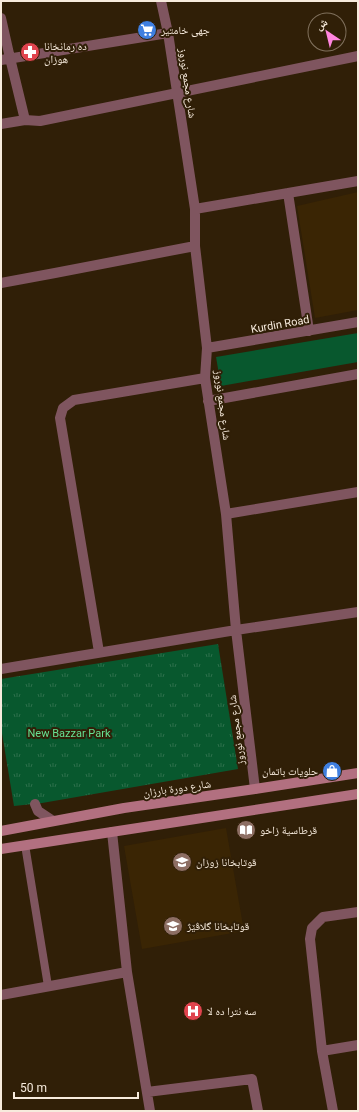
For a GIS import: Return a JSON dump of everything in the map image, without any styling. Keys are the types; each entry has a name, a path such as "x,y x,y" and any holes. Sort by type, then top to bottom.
{"main road":[{"name":"شارع دورة بارزان","path":"1,831 124,808 358,773"},
{"path":"1,849 358,794"}],"street":[{"name":"شارع مجمع نوروز","path":"161,1 168,33 194,209 195,246 207,348 205,378 226,514 236,630 255,789"},
{"path":"1,18 5,59 25,120"},
{"path":"5,59 168,33"},
{"path":"1,124 25,120 40,121 358,56"},
{"path":"194,209 358,181"},
{"path":"288,194 309,331"},
{"path":"1,282 195,246"},
{"name":"Kurdin Road","path":"207,348 358,322"},
{"path":"208,401 358,374"},
{"path":"99,652 60,418 63,408 74,400 205,378"},
{"path":"226,514 358,492"},
{"path":"1,669 236,630 358,612"},
{"path":"35,804 38,811 53,821"},
{"path":"112,832 127,972 150,1111"},
{"path":"333,1111 322,1051 310,939 312,928 323,917 358,912"},
{"path":"1,995 127,972"},
{"path":"322,1051 358,1045"},
{"path":"147,1092 252,1079 258,1111"}],"lane":[{"path":"25,845 48,986"}],"shaded area":[{"path":"358,192 358,310 315,318 297,206"},
{"path":"226,828 244,931 142,949 124,846"}],"green space":[{"path":"358,333 358,362 221,386 216,357"},
{"name":"New Bazzar Park","path":"218,644 238,769 42,803 14,806 1,727 1,679"}],"place":[{"name":"جهى خامتير","path":"147,30"},
{"name":"ده رمانخانا هوزان","path":"30,52"},
{"name":"حلويات باتمان","path":"332,771"},
{"name":"قرطاسية زاخو","path":"246,830"},
{"name":"قوتابخانا زوزان","path":"182,862"},
{"name":"قوتابخانا گلاڤێژ","path":"173,926"},
{"name":"سه نترا ده لا","path":"193,1011"}]}
